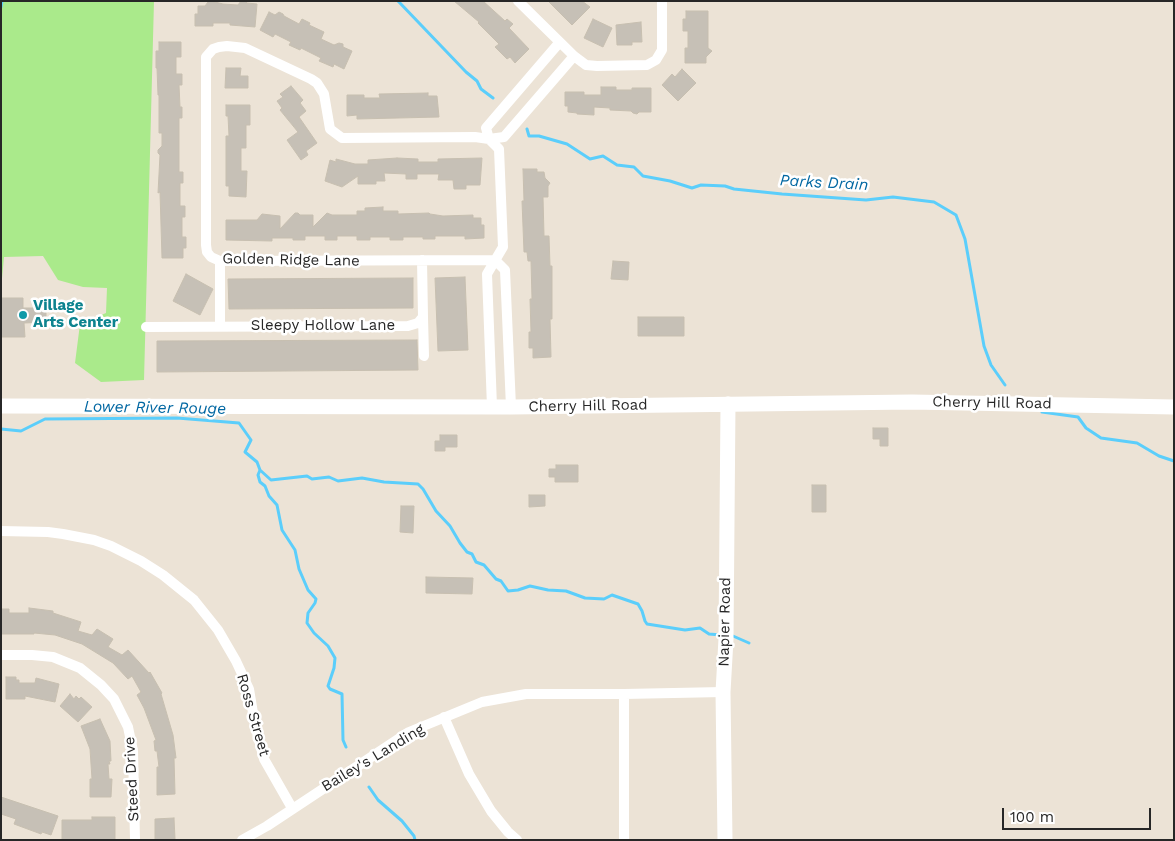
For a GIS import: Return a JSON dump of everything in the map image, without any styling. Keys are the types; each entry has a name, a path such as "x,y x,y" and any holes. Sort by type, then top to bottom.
{"street":[{"path":"518,1 559,43 586,65 647,65 656,60 662,50 662,1"},
{"path":"492,407 487,274 503,247 499,149 489,139 486,128 559,43"},
{"name":"Golden Ridge Lane","path":"489,139 476,137 342,138 330,129 327,120 326,100 321,88 315,81 245,48 227,46 214,49 206,57 206,245 209,254 214,259 220,261 495,260"},
{"path":"489,139 504,137 574,56"},
{"path":"422,260 424,356"},
{"path":"495,260 505,270 510,407"},
{"path":"220,261 220,326"},
{"name":"Sleepy Hollow Lane","path":"146,327 408,326 418,323 422,317"},
{"path":"488,328 508,327"},
{"name":"Cherry Hill Road","path":"1,406 510,407 912,402 1174,407"},
{"name":"Napier Road","path":"724,840 723,692 726,640 728,404"},
{"name":"Ross Street","path":"1,531 63,534 94,540 111,546 141,561 163,575 194,600 218,630 236,661 248,689 264,759 292,808"},
{"name":"Steed Drive","path":"1,656 32,655 53,658 80,668 101,685 114,699 128,727 133,751 135,840"},
{"name":"Bailey's Landing","path":"242,840 267,826 409,732 482,702 526,694 723,692"},
{"path":"624,694 624,840"},
{"path":"444,717 469,774 491,811 517,840"}],"green space":[{"path":"1,1 154,1 144,380 101,382 75,363 80,324 106,313 107,288 83,287 58,280 43,256 4,257 1,289"}],"building":[{"path":"211,1 238,5 241,1 257,4 255,27 230,25 230,23 213,23 213,26 195,26 195,14 198,14 198,6 205,6"},
{"path":"454,1 483,1 505,21 507,19 513,24 509,28 529,49 515,63 510,57 507,59 495,47 499,44 479,22"},
{"path":"548,1 582,1 590,7 572,25"},
{"path":"686,11 708,11 708,48 712,51 706,57 706,63 685,63 685,48 688,48 688,31 683,31 683,19 686,19"},
{"path":"269,12 275,15 279,12 299,24 302,19 310,23 309,25 324,32 321,39 334,45 343,44 343,47 352,51 344,69 334,64 333,67 319,61 321,58 301,48 300,50 289,45 291,42 275,34 273,37 260,30"},
{"path":"593,19 612,28 603,47 584,38"},
{"path":"641,22 642,42 632,42 632,45 617,45 616,25"},
{"path":"159,42 181,42 181,57 176,57 176,74 182,74 182,85 179,85 182,118 179,118 179,172 183,172 183,183 180,183 180,206 185,206 185,217 182,217 182,237 186,237 186,248 183,248 183,258 162,258 160,192 158,193 160,155 158,150 162,146 162,133 159,133 159,95 156,68 156,51 159,51"},
{"path":"226,68 241,68 240,76 248,76 248,88 225,88"},
{"path":"682,69 696,83 678,101 662,85 672,74 675,77"},
{"path":"291,86 303,100 300,103 306,111 299,117 317,143 306,151 308,155 301,160 287,140 298,132 280,110 282,108 277,101 283,97 280,94"},
{"path":"601,87 616,87 616,90 651,88 651,112 639,112 637,114 631,111 594,107 594,115 568,112 568,106 565,106 565,92 584,92 584,95 601,95"},
{"path":"428,93 428,96 437,96 439,117 357,119 357,115 347,116 347,95 364,95 364,98 380,98 379,94"},
{"path":"226,105 250,105 250,125 246,125 246,148 241,148 241,171 247,171 246,197 229,196 229,186 226,186 226,136 229,136"},
{"path":"482,158 480,185 466,185 466,189 454,189 453,180 438,180 439,174 417,174 417,179 406,179 406,174 384,173 385,181 376,181 376,184 358,184 358,176 342,187 325,181 330,160 336,162 336,159 355,164 368,164 368,160 418,159 418,162 438,162 438,159"},
{"path":"523,169 537,169 537,172 544,172 545,178 550,183 548,186 548,197 543,197 544,236 549,236 550,266 552,266 551,357 533,358 533,348 529,348 529,332 531,332 530,299 532,299 531,261 528,261 527,252 524,252"},
{"path":"383,207 383,211 398,211 398,214 473,215 473,218 481,218 481,225 484,225 484,238 465,239 465,236 435,236 435,239 403,237 403,240 390,240 390,237 370,237 370,240 357,240 357,236 337,236 337,240 325,240 325,236 305,236 305,240 272,238 272,241 226,240 226,220 257,220 262,214 280,216 280,229 295,213 298,213 300,215 313,215 313,227 327,213 332,215 357,215 357,211 365,211 365,208"},
{"path":"613,261 629,262 628,280 611,279"},
{"path":"186,274 213,289 200,315 173,301"},
{"path":"465,277 468,350 438,351 435,278"},
{"path":"413,278 413,308 229,309 228,279"},
{"name":"Village Arts Center","path":"1,298 23,298 23,308 46,308 46,322 24,323 25,337 1,337"},
{"path":"638,317 684,317 684,336 638,336"},
{"path":"417,340 418,370 157,372 157,341"},
{"path":"873,428 888,428 888,446 880,446 880,439 873,439"},
{"path":"440,435 457,435 457,447 445,447 445,451 435,451 435,441 440,441"},
{"path":"556,465 578,465 578,482 555,482 555,477 549,477 549,469 556,469"},
{"path":"812,485 826,485 826,512 812,512"},
{"path":"529,495 545,495 545,506 529,507"},
{"path":"401,506 414,506 413,533 400,532"},
{"path":"426,577 473,578 472,594 426,593"},
{"path":"29,608 53,611 53,613 81,622 78,631 92,635 97,629 113,639 108,647 122,655 128,650 150,672 162,693 173,735 176,758 174,758 175,794 157,795 157,767 159,767 157,751 155,751 154,741 156,740 137,695 141,692 132,676 128,679 113,663 82,644 55,635 34,633 1,634 1,609 9,609 9,613 29,613"},
{"path":"6,677 16,677 19,683 35,683 36,678 59,684 55,702 25,696 25,699 6,699"},
{"path":"70,694 74,699 76,696 79,699 81,697 92,707 78,722 60,706"},
{"path":"100,719 110,741 111,761 108,764 109,779 112,779 111,797 90,797 90,779 92,779 90,749 81,726"},
{"path":"1,797 58,816 51,835 42,832 41,834 14,824 16,819 1,814"},
{"path":"92,817 115,817 115,840 62,840 62,820 92,820"},
{"path":"174,818 175,839 155,840 155,819"}],"waterway":[{"name":"Lower River Rouge","path":"1,7 2,1"},
{"name":"Parks Drain","path":"398,1 466,72 477,81 481,89 493,98"},
{"name":"Parks Drain","path":"527,129 529,136 539,136 567,144 590,159 603,156 617,165 634,167 643,176 670,181 692,188 701,185 725,186 734,189 782,194 866,200 893,197 934,202 956,215 965,239 984,346 991,365 1005,385"},
{"name":"Parks Drain","path":"1042,412 1078,417 1086,428 1101,438 1137,443 1159,456 1174,461"},
{"name":"Lower River Rouge","path":"1,429 21,431 45,419 177,418 239,423 251,440 245,452 257,462 260,470 258,475 260,482 265,486 269,496 277,505 282,530 295,550 299,569 308,590 316,599 308,613 307,623 314,633 328,646 335,658 328,686 330,689 342,694 343,740 346,747"},
{"path":"260,470 271,480 307,476 312,479 329,477 338,481 362,478 384,482 418,484 467,552 472,554 476,562 484,565 496,579 501,581 508,591 530,586 566,591 585,598 604,599 612,595 638,604 647,624 685,630 700,628 709,634 721,635"},
{"path":"733,636 749,643"},
{"name":"Lower River Rouge","path":"369,787 378,800 402,821 415,840"}],"place":[{"name":"Village Arts Center","path":"23,315"}]}
